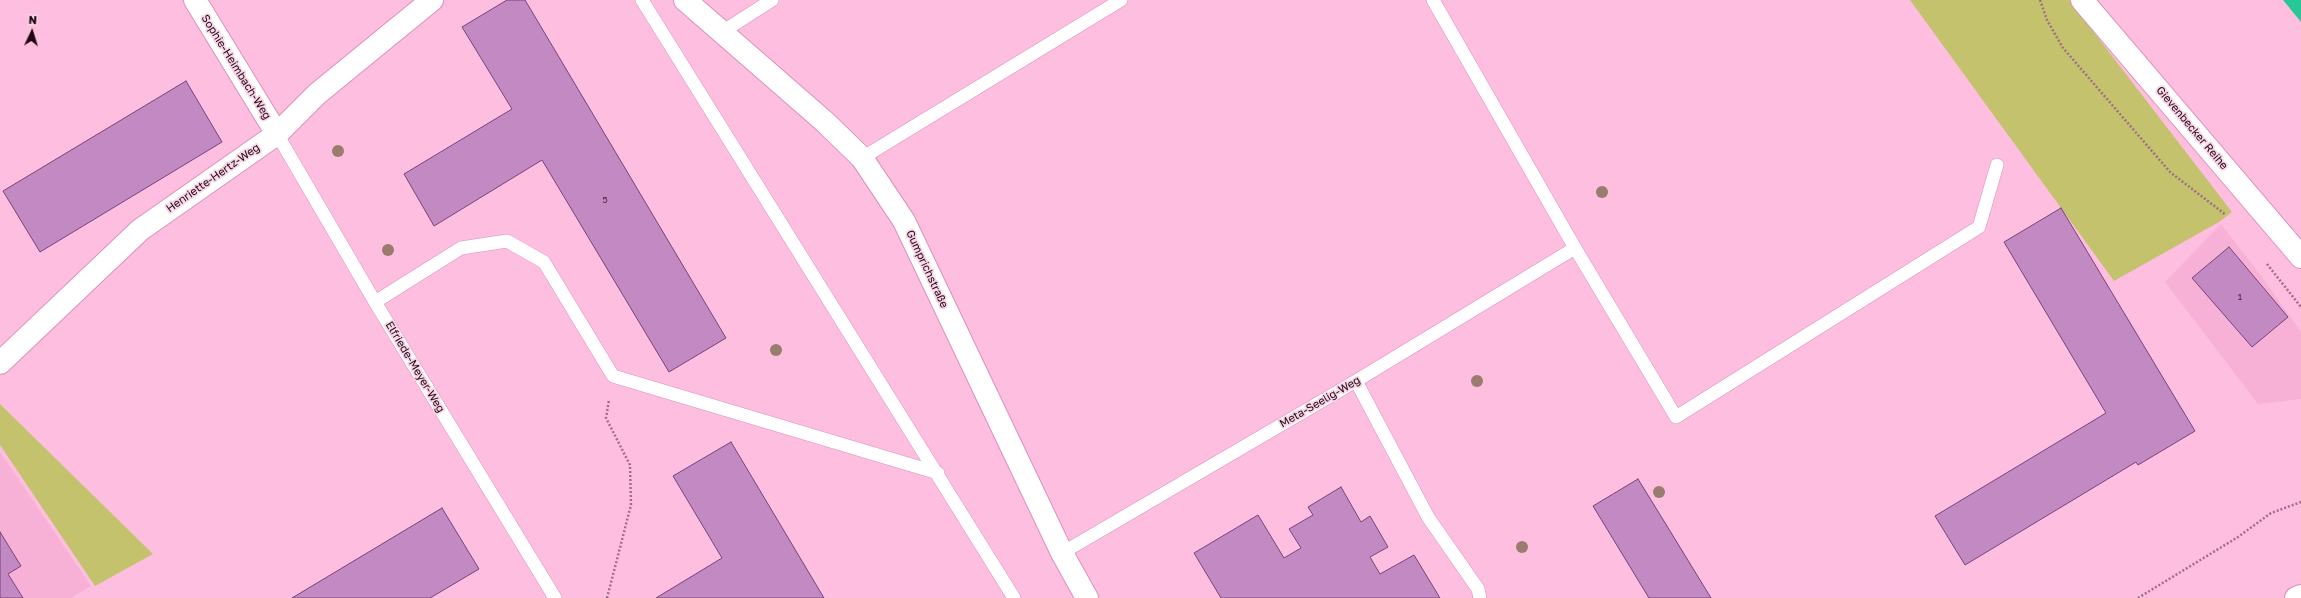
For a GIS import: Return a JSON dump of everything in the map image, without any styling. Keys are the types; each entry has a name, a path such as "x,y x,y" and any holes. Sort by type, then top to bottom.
{"street":[{"name":"Sophie-Heimbach-Weg","path":"195,0 277,134"},
{"name":"Henriette-Hertz-Weg","path":"0,363 140,230 277,134 317,94 432,0"},
{"name":"Gumprichstraße","path":"686,0 825,122 862,158 904,221 1062,553 1087,598"},
{"name":"Gievenbecker Reihe","path":"2082,0 2301,257"},
{"path":"2296,598 2301,596"}],"lane":[{"path":"642,0 938,473 1014,598"},
{"path":"722,32 772,0"},
{"path":"862,158 1121,0"},
{"path":"1433,0 1575,248 1676,417 1979,227 1997,165"},
{"name":"Elfriede-Meyer-Weg","path":"277,134 375,302 555,598"},
{"path":"375,302 461,248 507,241 544,262 613,376 938,473"},
{"name":"Meta-Seelig-Weg","path":"1062,553 1356,381 1575,248"},
{"path":"1356,381 1428,517 1478,589 1480,598"}],"path":[{"path":"2040,0 2047,20 2063,48 2170,172 2231,219"},
{"path":"2265,261 2301,307"},
{"path":"607,598 631,505 630,465 606,418 613,376"},
{"path":"2138,598 2238,537 2271,513 2301,502"}],"shaded area":[{"path":"1910,0 2069,0 2232,212 2219,222 2114,281"},
{"path":"2283,0 2301,0 2301,22"},
{"path":"2221,224 2262,277 2301,332 2301,399 2258,404 2165,282"},
{"path":"0,404 153,554 95,586 0,445"},
{"path":"0,452 91,586 71,598 0,598"}],"building":[{"path":"507,0 525,0 726,338 669,372 542,160 434,226 404,174 512,109 462,27"},
{"path":"186,81 222,142 40,252 3,191"},
{"path":"2061,208 2195,431 2138,465 2136,462 1965,565 1935,516 2106,413 2004,242"},
{"path":"2229,247 2288,317 2252,347 2192,278"},
{"path":"731,442 824,598 656,598 722,558 673,476"},
{"path":"1638,479 1711,598 1649,598 1593,506"},
{"path":"1341,487 1361,522 1370,516 1388,547 1370,557 1380,574 1414,555 1440,598 1221,598 1194,553 1258,515 1284,558 1301,548 1289,529 1313,515 1308,507"},
{"path":"442,508 479,569 430,598 292,598"},
{"path":"0,532 21,566 8,574 23,598 0,598"}]}
